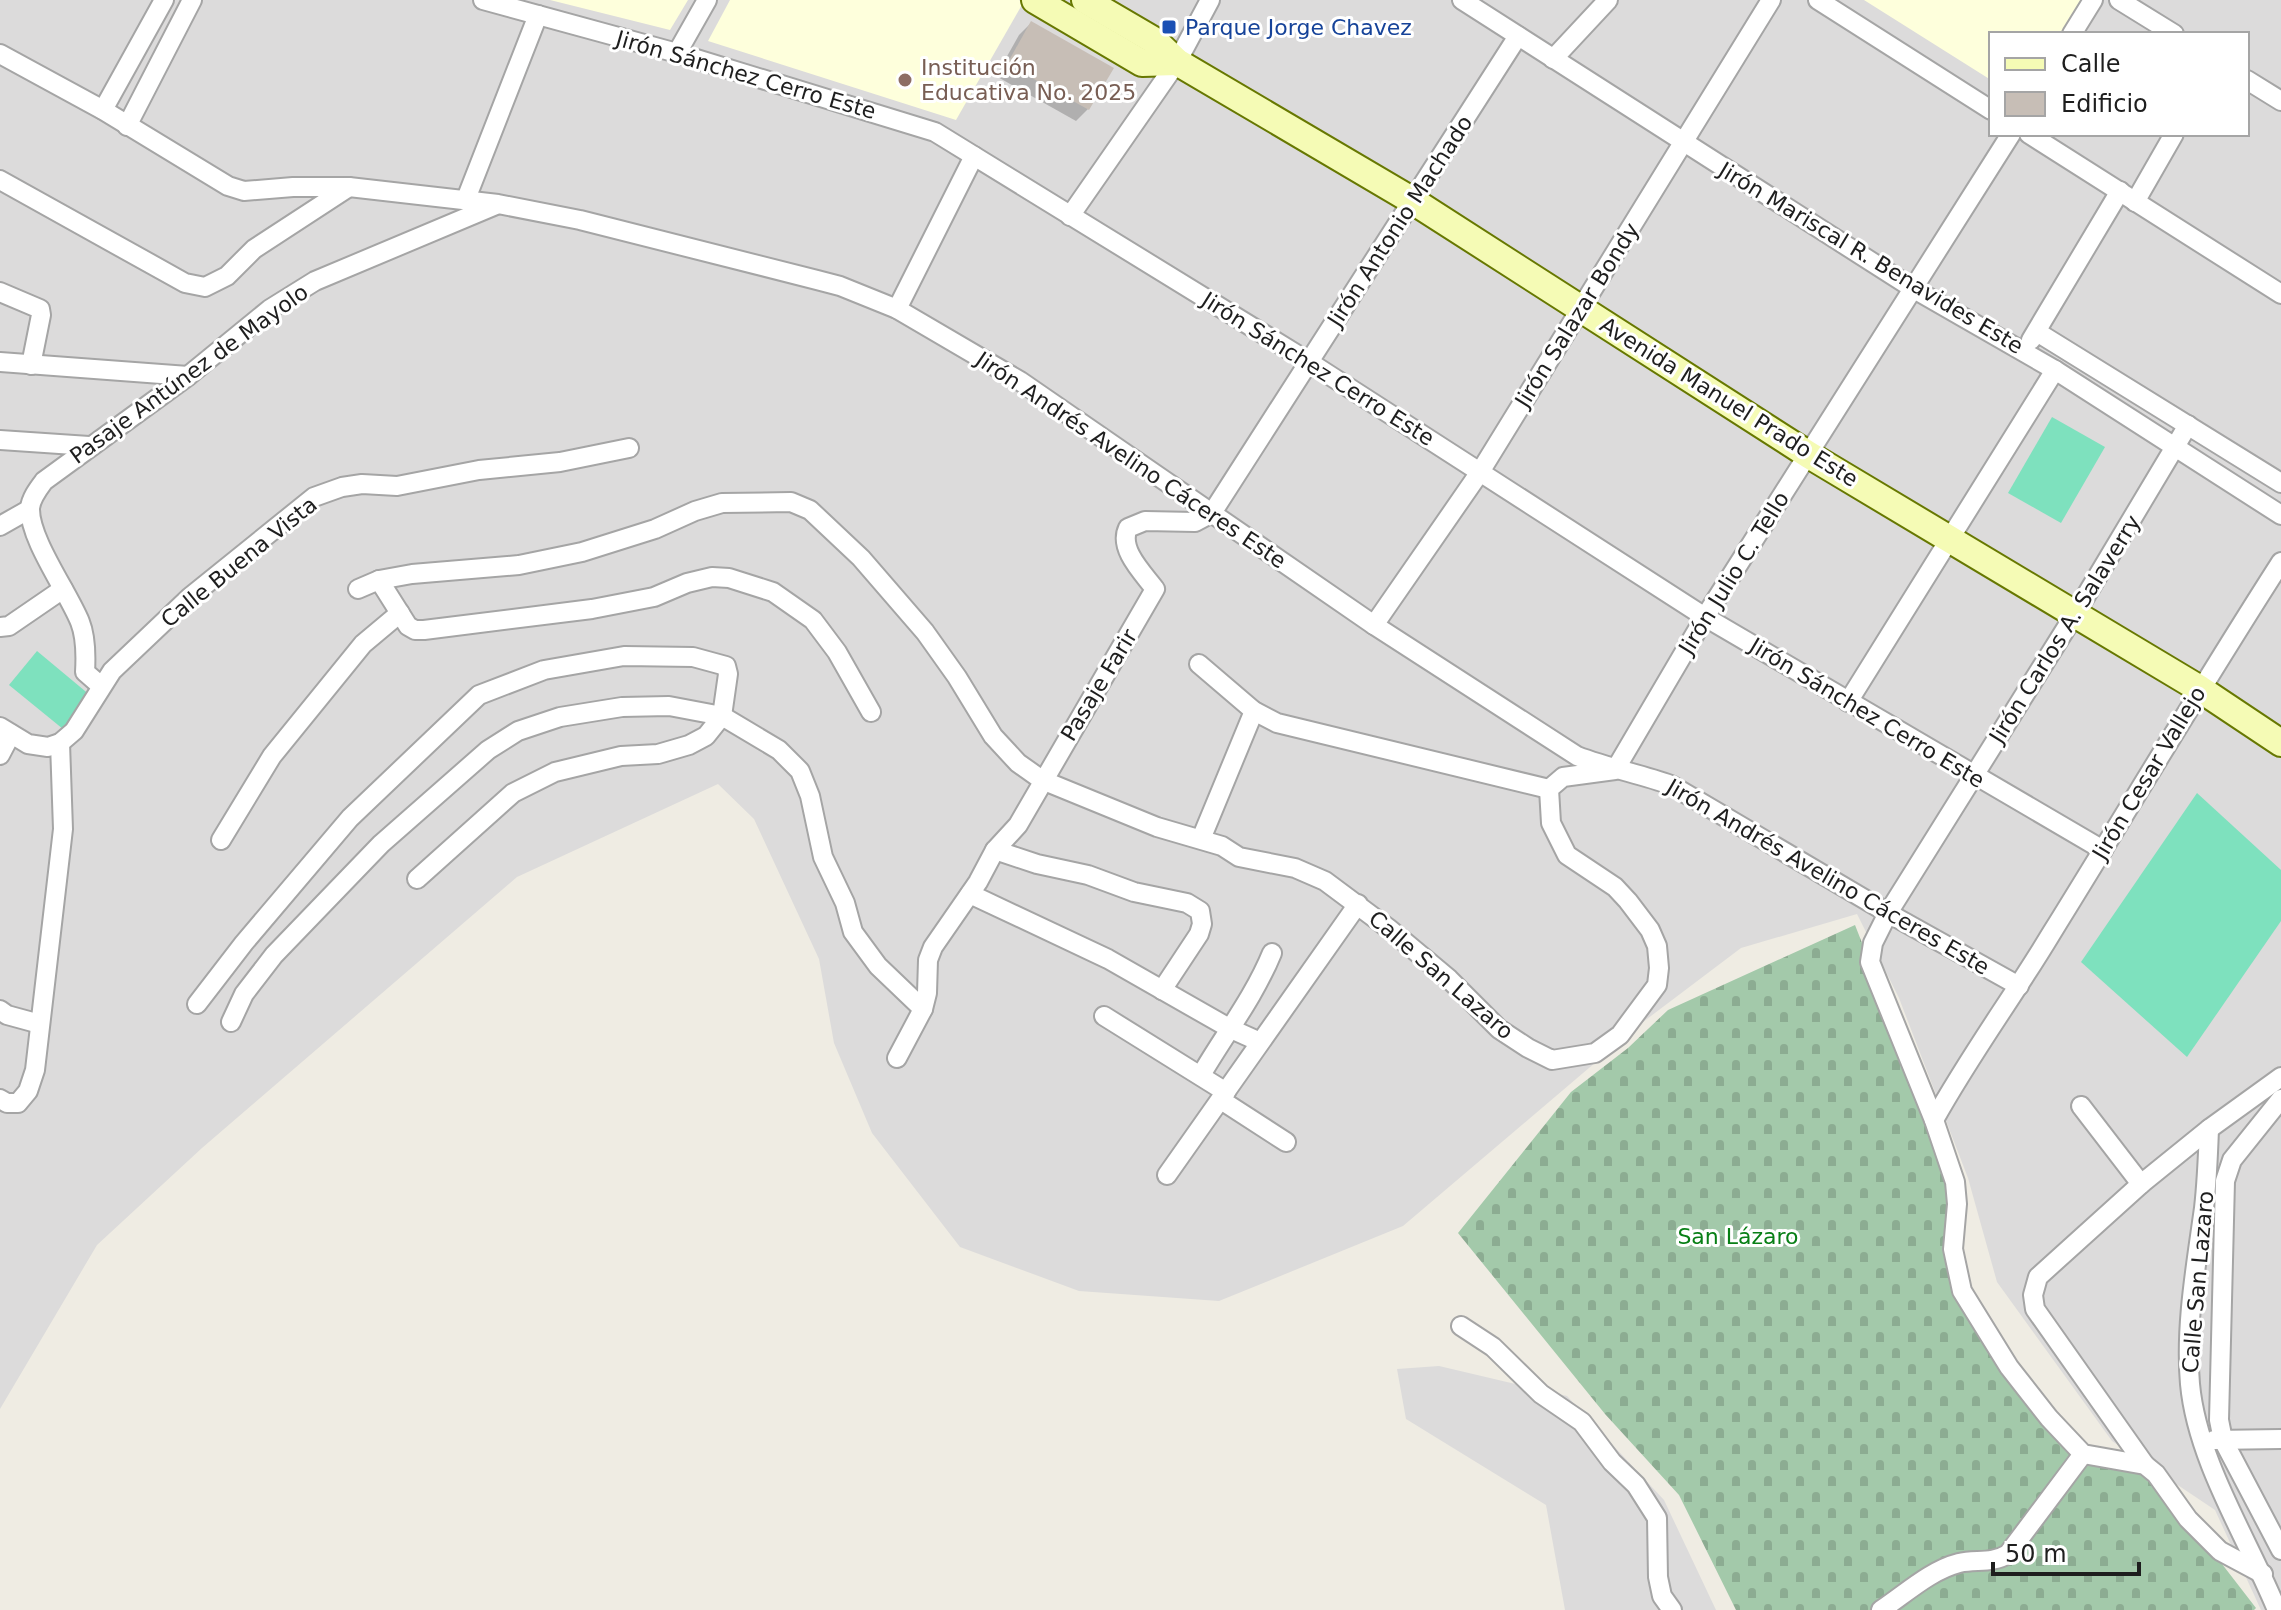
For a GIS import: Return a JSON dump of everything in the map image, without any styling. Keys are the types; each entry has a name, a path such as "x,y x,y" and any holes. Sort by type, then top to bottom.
{"street":[{"path":"103,110 164,0"},
{"path":"127,126 192,0"},
{"name":"Jirón Sánchez Cerro Este","path":"483,0 677,53 935,132 1309,362 1705,617 2103,850"},
{"path":"677,53 707,0"},
{"name":"Avenida Manuel Prado Este","path":"1035,0 1142,63 1177,62"},
{"name":"Avenida Manuel Prado Este","path":"1085,0 1155,41 1177,62 1413,201 1809,455 2200,689 2281,743"},
{"path":"1070,216 1177,62 1210,0"},
{"name":"Jirón Mariscal R. Benavides Este","path":"1462,0 1914,289 2055,370 2281,515"},
{"path":"1553,59 1608,0"},
{"name":"Jirón Salazar Bondy","path":"1374,625 1480,472 1771,0"},
{"path":"1818,0 1989,109"},
{"path":"2073,32 2093,0"},
{"path":"2119,0 2171,32"},
{"path":"466,199 538,15"},
{"name":"Jirón Antonio Machado","path":"1212,513 1518,36"},
{"name":"Jirón Andrés Avelino Cáceres Este","path":"0,54 103,110 228,186 244,191 349,187 498,204 580,220 840,286 897,309 1020,381 1374,625 1577,756 1671,785 2019,986"},
{"path":"2249,81 2281,101"},
{"name":"Jirón Julio C. Tello","path":"1615,770 1705,617 2010,136"},
{"path":"2032,136 2281,294"},
{"path":"2024,351 2127,196 2172,136"},
{"path":"897,309 974,156"},
{"path":"0,180 185,283 205,287 227,276 254,249 349,187"},
{"name":"Pasaje Antúnez de Mayolo","path":"30,509 35,493 44,481 188,376 270,309 315,281 498,204"},
{"path":"0,292 40,309 31,365"},
{"path":"2037,332 2281,483"},
{"path":"0,362 188,376"},
{"path":"1848,702 2055,370"},
{"name":"Jirón Carlos A. Salaverry","path":"2083,1454 2049,1418 2009,1367 1962,1291 1953,1249 1957,1204 1955,1182 1934,1120 1870,962 1873,943 1888,913 2075,614 2188,425"},
{"path":"0,440 89,446"},
{"name":"Calle Buena Vista","path":"60,743 74,731 112,671 190,597 314,497 352,486 397,486 479,470 560,462 629,448"},
{"name":"Calle San Lazaro","path":"358,589 379,580 412,574 519,565 569,554 655,529 722,503 791,502 810,510 861,558 925,632 1005,752 1042,780 1157,827 1222,846 1239,857 1310,873 1358,904 1449,979 1499,1029 1552,1060 1595,1053 1620,1035 1657,985 1659,968 1657,946 1641,918 1615,887 1567,855 1551,823 1549,789"},
{"path":"0,526 30,509 42,549 81,625 86,651 85,672 101,686"},
{"name":"Pasaje Farir","path":"923,1009 928,960 933,947 970,894 995,850 1018,825 1155,589 1127,547 1124,537 1128,528 1145,521 1195,522 1212,513"},
{"name":"Jirón Cesar Vallejo","path":"1934,1120 1961,1072 2019,986 2281,562"},
{"path":"379,580 408,626 424,630 592,609 654,597 687,583 712,577 729,578 773,592 813,620 837,652 871,712"},
{"path":"0,627 9,626 63,589"},
{"path":"221,840 272,756 363,644 400,613"},
{"path":"197,1004 244,943 350,818 479,695 544,670 624,656 693,657 726,666 728,674 722,716 706,736 689,745 658,754 621,756 555,772 513,793 417,879"},
{"path":"1199,664 1254,711 1277,723 1549,789 1563,777 1615,770"},
{"path":"231,1022 244,994 274,955 381,844 488,750 518,731 560,717 622,707 669,706 722,716 779,750 800,771 810,796 823,857 845,903 853,932 878,966 923,1009 897,1058"},
{"path":"1201,839 1254,711"},
{"path":"0,755 6,730 28,744 48,747 60,743 63,829 35,1070 28,1091 18,1103 0,1099"},
{"path":"995,850 1037,864 1088,875 1134,892 1187,903 1200,911 1202,924 1199,934 1162,990"},
{"path":"970,894 1108,959 1229,1028 1260,1042"},
{"path":"1167,1175 1358,904"},
{"path":"1201,1075 1258,988 1272,953"},
{"path":"0,1010 7,1015 40,1024"},
{"path":"1104,1016 1201,1075 1286,1142"},
{"path":"2263,1574 2220,1551 2188,1519 2156,1474 2145,1465 2035,1309 2033,1295 2038,1277 2141,1184 2209,1129 2281,1077"},
{"path":"2281,1099 2232,1160 2225,1181 2219,1420 2223,1440 2281,1550"},
{"path":"2081,1106 2141,1184"},
{"name":"Calle San Lazaro","path":"2209,1129 2189,1335 2190,1384 2203,1440 2277,1610"},
{"path":"1461,1326 1493,1347 1541,1394 1582,1422 1612,1462 1636,1485 1657,1518 1658,1577 1662,1596 1672,1610"},
{"path":"2203,1440 2281,1439"},
{"path":"1881,1610 1934,1574 1958,1563 1997,1560 2008,1554 2083,1454 2145,1465"}],"shaded area":[{"path":"0,0 2281,0 2281,1610 2261,1610 2215,1510 2112,1441 1997,1282 1968,1178 1899,998 1857,914 1741,948 1643,1022 1403,1226 1219,1301 1079,1291 960,1247 872,1133 834,1043 819,959 754,819 718,784 517,877 202,1148 97,1245 0,1409"},
{"path":"550,0 688,0 670,30"},
{"name":"Institución Educativa No. 2025","path":"730,0 1019,0 1023,3 956,120 708,41"},
{"path":"1864,0 2085,0 2066,32 1989,32 1989,79"},
{"path":"1439,1366 1567,1396 1664,1500 1716,1610 1565,1610 1546,1505 1406,1419 1397,1369"}],"green space":[{"path":"2052,417 2105,447 2061,523 2008,493"},
{"path":"37,651 91,696 63,729 9,685"},
{"path":"2197,793 2281,870 2281,921 2187,1057 2081,962"},
{"name":"San Lázaro","path":"1855,925 1945,1155 1962,1269 2012,1369 2080,1459 2147,1467 2256,1608 2254,1610 1736,1610 1679,1495 1605,1414 1458,1233 1571,1092 1628,1048 1668,1010"}],"building":[{"path":"1031,21 1114,68 1089,110 1007,64"}],"place":[{"name":"Parque Jorge Chavez","path":"1169,27"},
{"name":"Institución Educativa No. 2025","path":"905,80"}]}
